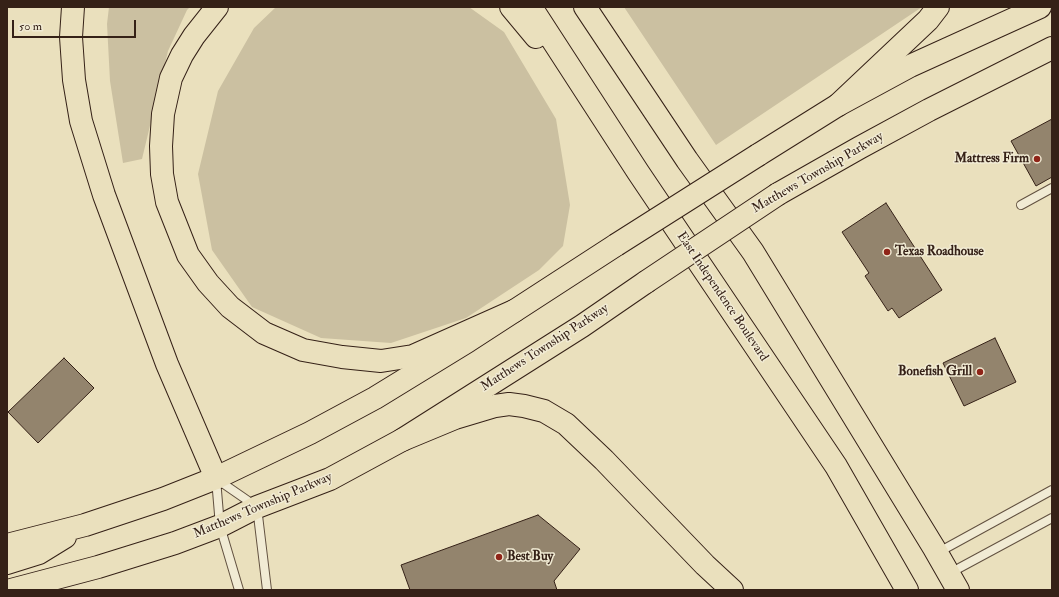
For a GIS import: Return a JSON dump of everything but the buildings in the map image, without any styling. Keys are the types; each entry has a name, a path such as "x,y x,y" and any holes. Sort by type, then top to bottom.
{"main road":[{"path":"73,7 71,37 74,80 84,129 104,195 167,364 216,478"},
{"path":"217,7 194,36 182,55 171,78 163,114 161,160 167,202 188,255 208,282 230,307 264,333 303,350 342,357 382,361 413,356 514,311"},
{"path":"511,7 638,172"},
{"name":"East Independence Boulevard","path":"531,7 638,172 836,466 907,590"},
{"path":"585,7 687,160 753,252 954,582"},
{"path":"596,7 610,44"},
{"path":"838,105 928,20 938,7"},
{"path":"7,545 84,525 163,499 216,478 310,432 375,398 468,341 616,245 838,105 910,66 1040,7"},
{"name":"Matthews Township Parkway","path":"11,590 98,567 175,543 220,526 257,507 330,479 402,440 582,326 778,194 922,114 1052,48"},
{"path":"402,440 455,418 495,406 509,404 544,411 566,424 599,455 732,590"},
{"path":"7,563 39,553 84,525"}],"lane":[{"path":"1020,205 1052,188"},
{"path":"216,478 257,507 267,590"},
{"path":"216,478 220,526 239,590"},
{"path":"937,553 1052,490"},
{"path":"954,582 1052,518"}],"shaded area":[{"path":"109,7 190,7 187,10 168,51 142,159 123,163 110,81 107,24"},
{"path":"276,7 469,7 504,32 556,119 570,205 563,246 539,270 466,318 391,343 321,338 252,307 212,250 198,174 218,91 254,28"},
{"path":"624,7 922,7 716,145"}],"place":[{"name":"Mattress Firm","path":"1037,159"},
{"name":"Texas Roadhouse","path":"887,252"},
{"name":"Bonefish Grill","path":"980,372"},
{"name":"Best Buy","path":"499,557"}]}
